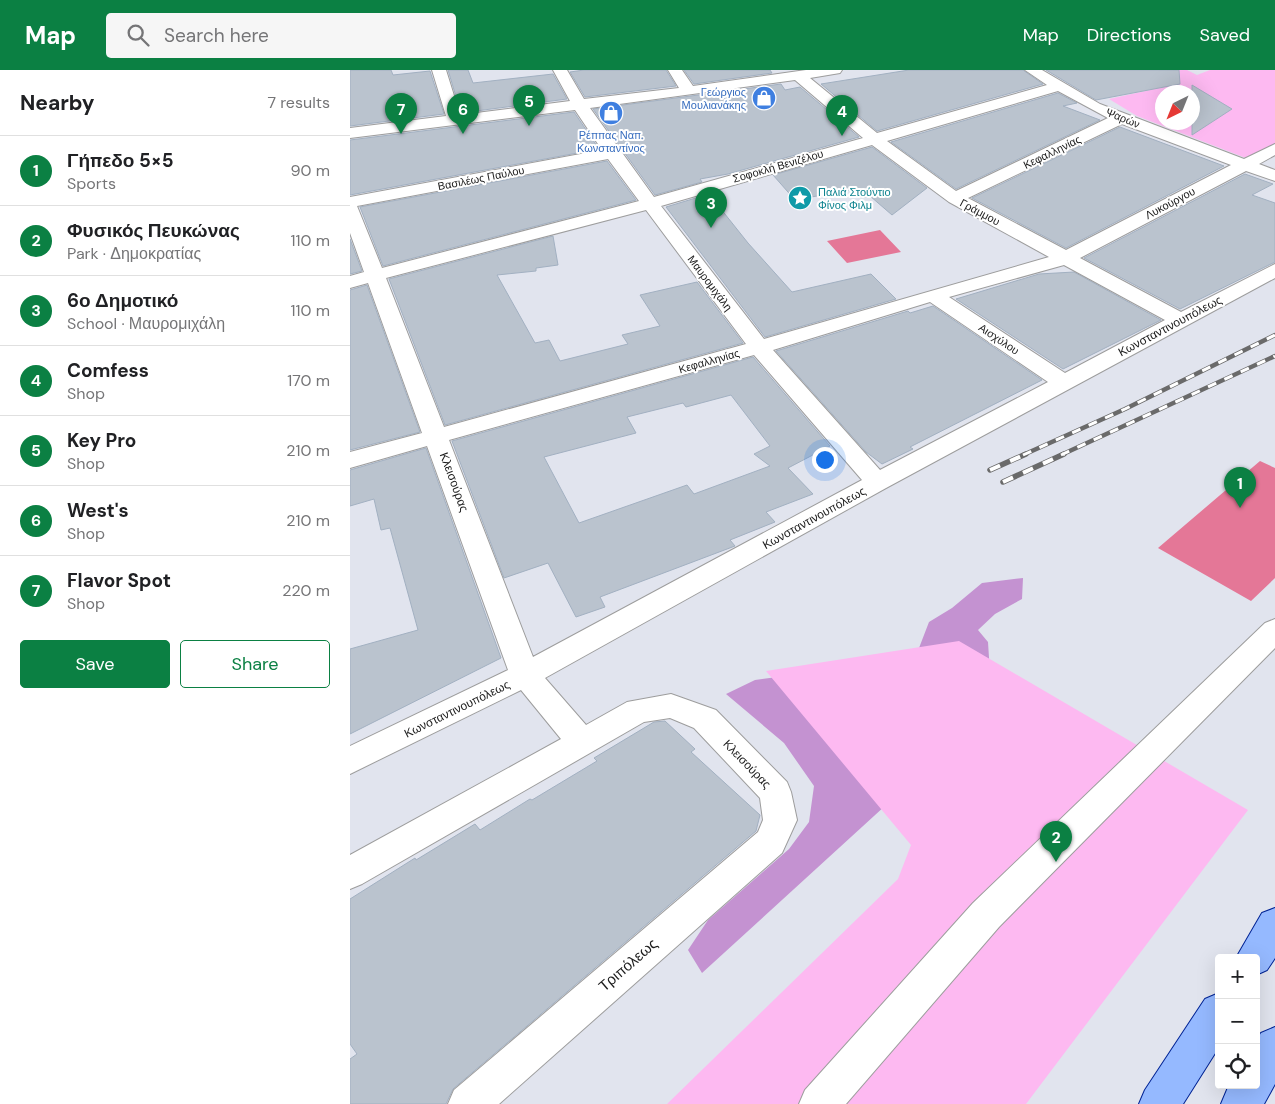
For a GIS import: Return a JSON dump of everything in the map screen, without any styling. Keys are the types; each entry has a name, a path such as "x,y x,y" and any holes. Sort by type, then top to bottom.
{"main road":[{"path":"1257,954 1275,926"},
{"path":"1159,1104 1215,1018"},
{"path":"1260,1071 1275,1047"},
{"path":"1241,1104 1250,1089"}],"street":[{"path":"439,70 454,119"},
{"name":"Μαυρομιχάλη","path":"560,70 580,105 612,153 759,347 877,482"},
{"path":"675,70 689,91"},
{"path":"350,133 689,91 785,75 835,70"},
{"name":"Ψαρών","path":"1032,70 1095,107 1275,176"},
{"name":"Γράμμου","path":"785,75 955,198 1180,320"},
{"name":"Σοφοκλή Βενιζέλου","path":"350,282 376,277 649,204 1060,86"},
{"name":"Κεφαλληνίας","path":"955,198 1121,118"},
{"name":"Λυκούργου","path":"1066,258 1275,149"},
{"name":"Βασιλέως Παύλου","path":"350,202 612,153"},
{"name":"Κλεισούρας","path":"350,208 525,675 582,742 638,711 671,706 705,720 774,792 780,820"},
{"name":"Κεφαλληνίας","path":"350,460 759,347 932,294 1066,258"},
{"name":"Κωνσταντινουπόλεως","path":"350,761 525,675 877,482 1065,384 1275,270"},
{"name":"Αισχύλου","path":"932,294 1065,384"},
{"path":"819,1104 986,915 1275,630"},
{"path":"350,874 582,742"},
{"name":"Τριπόλεως","path":"468,1104 770,842 780,820"}],"shaded area":[{"path":"1114,70 1187,70 1197,75 1210,70 1275,70 1275,148 1251,160 1173,130 1200,130 1200,85 1155,85 1155,123 1137,116 1109,99 1150,90"},
{"path":"880,230 901,252 847,263 827,241"},
{"path":"1260,461 1275,468 1275,578 1251,601 1158,548"},
{"path":"1023,578 1022,599 995,614 978,630 988,642 991,689 966,732 702,973 688,950 708,920 789,849 809,822 814,786 784,743 726,694 755,680 815,672 919,648 929,622 952,608 982,583"},
{"path":"959,641 1248,810 1026,1104 667,1104 898,879 911,845 766,671"}],"building":[{"path":"350,70 391,70 393,75 430,71 444,114 350,126"},
{"path":"448,70 468,70 473,83 553,74 567,99 461,113"},
{"path":"584,70 666,70 676,86 585,97 570,72"},
{"path":"684,70 770,70 772,73 694,84"},
{"path":"909,70 1023,70 1043,84 877,131 821,84"},
{"path":"1046,70 1179,70 1180,84 1155,85 1155,89 1096,100"},
{"path":"781,84 785,90 800,87 859,137 728,174 700,179 702,182 655,195 593,109"},
{"path":"1200,90 1232,109 1200,130"},
{"path":"1058,93 1077,103 1063,106 1100,120 956,189 891,142"},
{"path":"574,112 599,149 350,195 350,140"},
{"path":"1120,127 1224,166 1066,248 972,198"},
{"path":"1192,130 1200,130 1192,135"},
{"path":"872,147 927,188 892,215 870,196 864,197 855,189 795,200 773,175"},
{"path":"607,161 636,200 383,266 360,207"},
{"path":"1245,174 1273,184 1252,195 1275,203 1275,262 1180,309 1084,258"},
{"path":"709,194 748,243 792,292 871,274 896,299 765,337 666,207"},
{"path":"553,236 558,265 536,268 536,271 497,275 535,343 549,340 560,361 628,344 622,335 660,326 640,295 697,282 743,343 445,425 389,279"},
{"path":"350,239 362,271 350,274"},
{"path":"1074,272 1161,320 1063,369 956,299 1039,274"},
{"path":"367,285 420,432 350,450 350,290"},
{"path":"933,306 1042,380 910,447 913,449 882,464 866,452 776,351 908,311 910,313"},
{"path":"753,357 830,446 788,468 813,494 766,512 775,522 730,540 735,546 600,597 605,607 576,617 548,563 504,578 452,441","holes":["731,395 770,446 754,454 770,466 694,494 687,485 579,523 544,457 636,433 627,417 683,403 686,407"]},
{"path":"426,448 501,658 350,734 350,649 418,630 390,528 381,530 374,499 350,506 350,470"},
{"path":"665,721 695,749 691,752 760,815 756,831 453,1089 446,1104 350,1104 350,1059 357,1054 350,1044 350,899 415,858 416,860 475,824 480,830 530,799 532,800 597,761 594,758 654,722"}],"railway":[{"path":"1023,455 1125,409 1275,335"},
{"path":"1061,455 1275,356"},
{"path":"990,470 1026,454"},
{"path":"1003,482 1064,454"}],"place":[{"name":"Γεώργιος Μουλιανάκης","path":"764,98"},
{"name":"Ρέππας Ναπ. Κωνσταντίνος","path":"611,113"},
{"name":"Key Pro","path":"529,126"},
{"name":"Flavor Spot","path":"401,134"},
{"name":"West's","path":"463,134"},
{"name":"Comfess","path":"842,136"},
{"name":"Παλιά Στούντιο Φίνος Φιλμ","path":"800,198"},
{"name":"6ο Δημοτικό","path":"711,228"},
{"name":"Γήπεδο 5×5","path":"1240,508"},
{"name":"Φυσικός Πευκώνας","path":"1056,862"}]}
